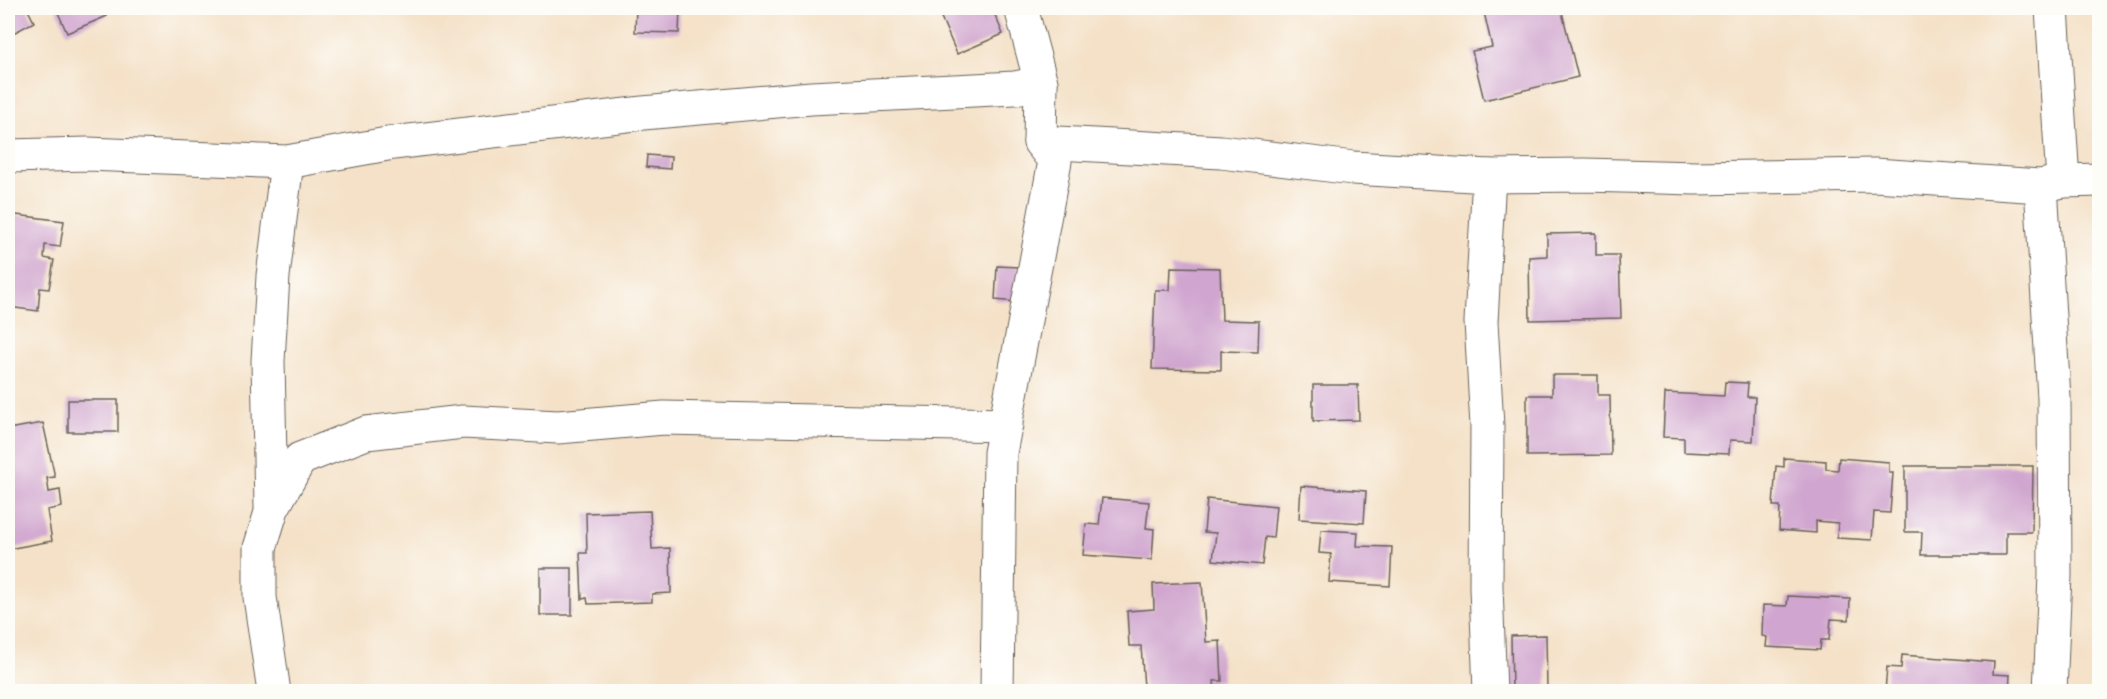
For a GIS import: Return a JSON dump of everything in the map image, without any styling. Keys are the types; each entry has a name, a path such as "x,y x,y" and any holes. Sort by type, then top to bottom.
{"street":[{"path":"998,692 1000,453 1055,161 1040,142 1041,83 1021,8"},
{"path":"2050,692 2055,575 2052,8"},
{"path":"8,156 88,154 287,162 393,144 643,113 811,98 1015,88 1041,83"},
{"path":"1040,142 1221,152 1353,168 1489,176 1585,175 1695,178 1875,175 2052,184 2100,180"},
{"path":"272,508 268,361 273,276 287,162"},
{"path":"1489,176 1481,322 1487,426 1487,621 1490,692"},
{"path":"274,692 260,597 260,548 272,508 300,459 366,433 463,422 558,427 664,418 1006,424"}],"building":[{"path":"8,8 27,8 34,22 8,36"},
{"path":"56,8 103,8 107,16 67,33"},
{"path":"636,8 680,8 679,33 635,32"},
{"path":"761,8 791,8 791,9 761,10"},
{"path":"937,8 992,8 1003,34 957,54"},
{"path":"1483,8 1561,8 1578,77 1484,100 1472,51 1492,47"},
{"path":"647,155 671,157 670,169 646,167"},
{"path":"8,214 64,221 60,247 45,245 44,258 54,260 49,289 40,288 38,311 8,307"},
{"path":"1596,233 1596,255 1619,255 1621,318 1530,320 1529,257 1547,256 1547,234"},
{"path":"997,266 1019,267 1017,302 995,300"},
{"path":"1171,267 1220,268 1222,320 1259,321 1258,352 1221,351 1221,370 1152,369 1155,290 1170,290"},
{"path":"1552,375 1598,375 1598,395 1610,395 1611,455 1527,456 1527,395 1552,395"},
{"path":"1725,382 1748,383 1747,397 1755,397 1753,441 1730,440 1729,454 1684,452 1684,438 1663,437 1665,393 1724,396"},
{"path":"1313,385 1358,385 1359,420 1313,421"},
{"path":"68,400 118,400 118,432 68,432"},
{"path":"43,423 55,477 47,478 49,492 60,490 62,507 47,510 52,541 8,549 8,429"},
{"path":"1784,458 1826,461 1826,469 1838,470 1839,458 1889,462 1889,473 1893,473 1890,513 1874,512 1872,540 1837,538 1838,523 1816,521 1816,533 1779,530 1780,506 1773,506 1776,466 1784,467"},
{"path":"1905,466 2033,466 2032,532 2006,532 2006,555 1921,555 1922,532 1905,532"},
{"path":"1301,486 1366,491 1364,523 1299,519"},
{"path":"1102,498 1149,502 1146,528 1154,529 1152,560 1083,555 1086,524 1099,525"},
{"path":"1207,499 1276,506 1273,538 1265,537 1262,565 1213,560 1216,533 1204,532"},
{"path":"650,511 652,549 670,548 671,593 652,594 652,602 588,604 587,598 582,599 580,553 587,553 586,513"},
{"path":"1321,530 1358,532 1357,546 1392,547 1390,586 1329,582 1331,554 1319,553"},
{"path":"540,568 572,568 572,615 540,615"},
{"path":"1202,582 1206,642 1220,641 1222,681 1214,681 1215,690 1161,692 1160,686 1144,687 1141,646 1129,646 1127,611 1154,609 1153,584"},
{"path":"1788,596 1850,599 1849,620 1831,619 1829,640 1821,640 1820,650 1766,647 1767,637 1762,636 1763,605 1787,606"},
{"path":"1546,635 1547,690 1512,691 1511,636"},
{"path":"1902,655 1994,662 1993,674 2010,675 2009,692 1885,692 1887,667 1901,668"}]}
